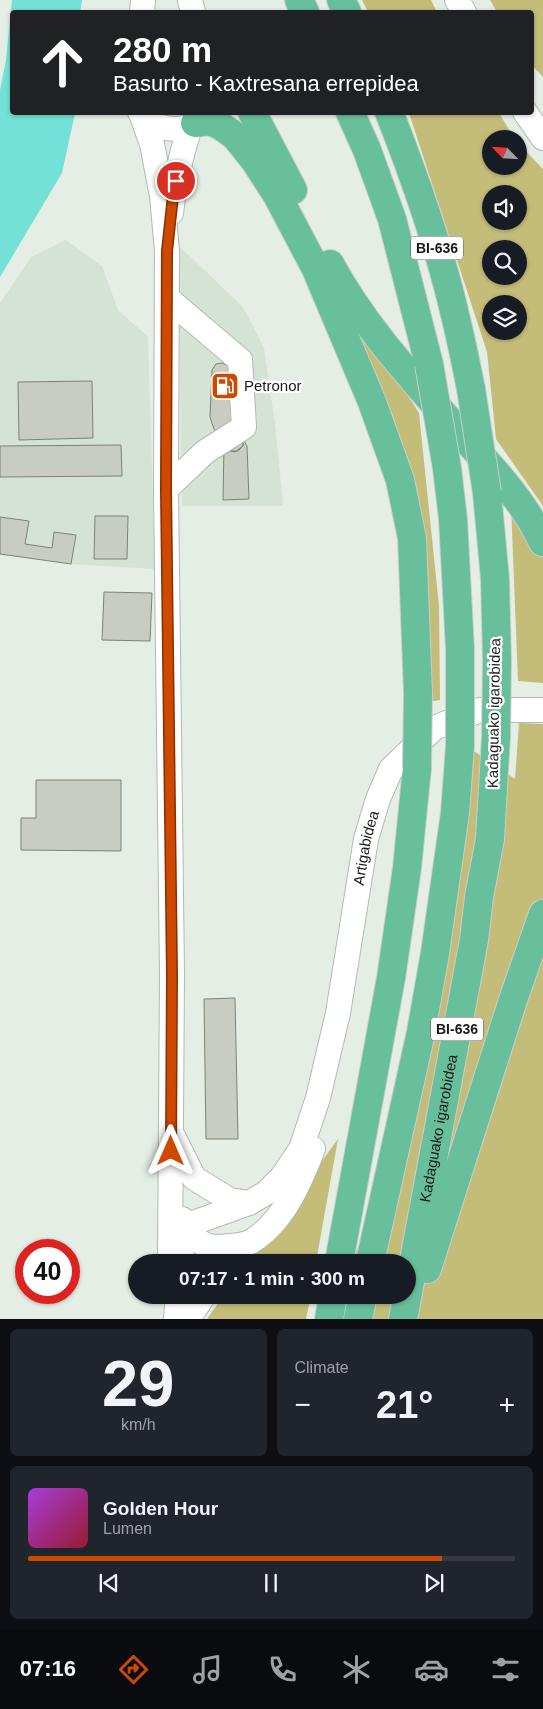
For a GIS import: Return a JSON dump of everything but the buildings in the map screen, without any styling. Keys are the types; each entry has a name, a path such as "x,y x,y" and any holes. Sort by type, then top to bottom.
{"highway":[{"path":"254,115 346,293 373,332 401,366 497,474 524,509 543,542"},
{"name":"BI-636","path":"351,115 367,150 392,220 429,364 447,468 453,519 460,649 460,745 455,813 435,953 420,1032 372,1254"},
{"name":"Kadaguako igarobidea","path":"390,115 414,174 435,238 455,314 471,389 487,493 494,579 496,660 496,737 490,839 479,897 474,940 405,1319"},
{"path":"197,121 210,121 235,136 277,195 316,269 372,402 400,480 412,538 418,693 417,768 407,868 391,978 340,1254"},
{"path":"405,1319 427,1272 513,1000 543,914"},
{"path":"329,1319 332,1304"},
{"path":"358,1319 361,1304"}],"street":[{"path":"141,115 152,144 162,196 167,251 166,489 172,975 170,1254"},
{"path":"142,115 156,126 168,129 197,121"},
{"path":"527,115 543,138"},
{"path":"167,251 173,196 182,150 197,121"},
{"path":"166,489 205,452 244,427 240,360 167,298"},
{"name":"Artigabidea","path":"318,1098 338,1013 366,839 378,799 391,769 434,728 480,710 543,710"},
{"path":"181,1254 184,1235 196,1222 249,1203 266,1193 282,1178 300,1149 318,1098"},
{"path":"238,1254 273,1223 295,1191 314,1145 318,1098"},
{"path":"171,1133 194,1178 230,1200 249,1203"},
{"path":"171,1133 181,1214 188,1231 192,1236 210,1247 251,1242"},
{"path":"169,1319 170,1304"},
{"path":"176,1319 177,1304"},
{"path":"188,1319 198,1304"}],"shaded area":[{"path":"362,0 431,0 436,10 367,10"},
{"path":"490,0 543,0 543,77 534,67 534,10 496,10"},
{"path":"410,115 500,115 509,130 482,130 482,175 528,175 528,153 543,169 543,506 496,439 487,352 483,340 527,340 527,295 482,295 482,337"},
{"path":"66,240 102,266 118,310 148,337 155,569 71,564 0,554 0,303 31,257"},
{"name":"Petronor","path":"178,245 243,307 264,348 275,424 283,506 182,506"},
{"path":"342,306 403,388 419,413 439,606 440,700 428,702 413,483 393,416"},
{"path":"511,505 543,557 543,683 518,681"},
{"path":"519,723 543,724 543,1319 324,1319 333,1304 416,1304 416,1254 355,1254 393,1164 410,1017 471,749 515,779"},
{"path":"338,1139 317,1254 254,1254"},
{"path":"218,1304 309,1304 306,1319 207,1319"}],"water":[{"path":"12,0 82,0 80,10 11,10"},
{"path":"10,20 10,115 75,115 62,173 0,277 0,90 6,60"}],"place":[{"name":"Petronor","path":"225,386"}],"route":[{"path":"171,1151 172,975 166,489 167,251 176,181"}]}
